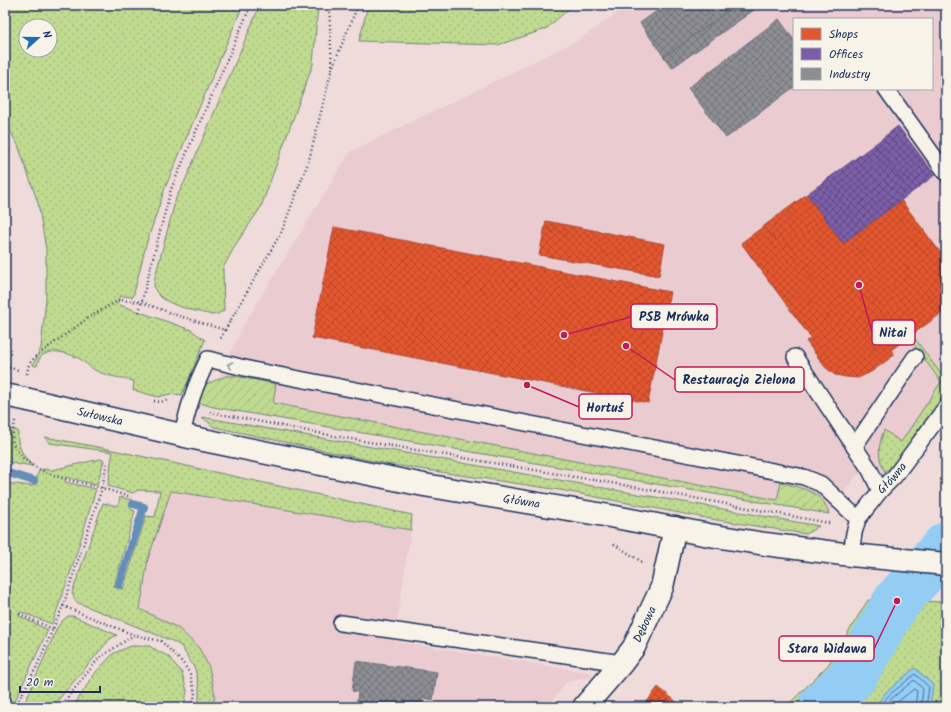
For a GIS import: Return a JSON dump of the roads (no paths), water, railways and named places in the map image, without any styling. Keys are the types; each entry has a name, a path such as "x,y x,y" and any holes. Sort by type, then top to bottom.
{"main road":[{"name":"Sułowska","path":"5,394 188,437"},
{"name":"Główna","path":"188,437 424,485 709,535 851,555 946,564"},
{"name":"Dębowa","path":"584,707 634,647 662,587 675,528"}],"lane":[{"path":"887,90 946,173"},
{"path":"795,357 870,470 880,491"},
{"path":"854,447 915,357"},
{"path":"188,437 188,406 208,359 252,370 804,477 822,484 858,519"},
{"name":"Główna","path":"851,555 854,533 858,519 880,491 894,477 946,407"},
{"path":"341,623 622,663"}],"water":[{"path":"915,668 933,685 930,707 875,707 885,693"}],"waterway":[{"path":"5,472 34,481"},
{"path":"119,585 144,507 133,504"},
{"path":"821,707 853,676 897,601 946,546"}],"place":[{"name":"Nitai","path":"859,285"},
{"name":"PSB Mrówka","path":"564,335"},
{"name":"Restauracja Zielona","path":"626,346"},
{"name":"Hortuś","path":"527,385"},
{"name":"Stara Widawa","path":"897,601"}]}
